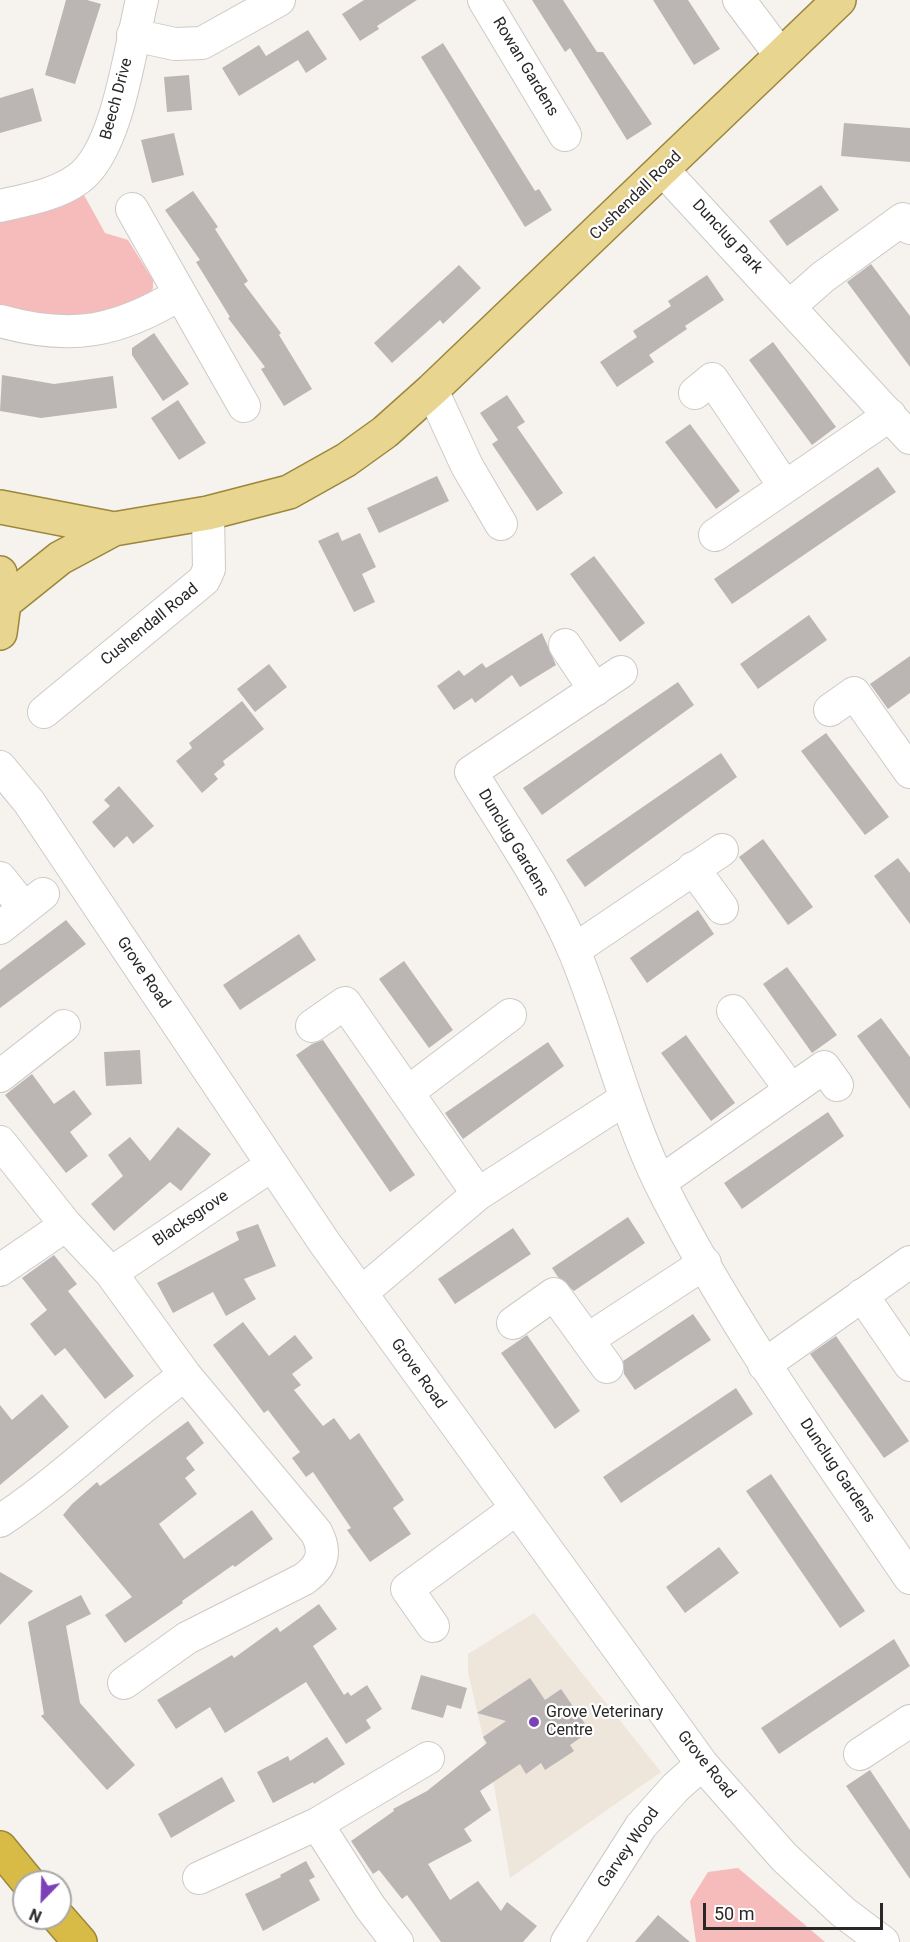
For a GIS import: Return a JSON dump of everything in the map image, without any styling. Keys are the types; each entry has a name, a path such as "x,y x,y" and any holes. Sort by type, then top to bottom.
{"highway":[{"path":"0,1848 18,1870"},
{"path":"70,1930 80,1942"}],"main road":[{"name":"Cushendall Road","path":"1,603 60,558 114,530 208,513 289,492 346,460 385,432 663,170 838,0"},
{"name":"Cushendall Road","path":"0,507 114,530"}],"street":[{"name":"Beech Drive","path":"0,206 61,189 80,178 95,164 111,130 142,0"},
{"name":"Beech Drive","path":"133,35 175,44 202,43 279,0"},
{"name":"Rowan Gardens","path":"484,0 565,135"},
{"path":"739,0 781,56"},
{"name":"Dunclug Park","path":"663,170 910,438"},
{"path":"132,209 244,406"},
{"path":"790,306 823,277 903,219 910,228"},
{"path":"0,321 42,331 75,333 93,331 136,319 180,294"},
{"path":"695,393 712,379 785,487"},
{"path":"432,390 467,466 501,524"},
{"path":"715,535 890,415"},
{"name":"Cushendall Road","path":"44,712 204,580 209,569 208,513"},
{"path":"565,645 595,690"},
{"name":"Dunclug Gardens","path":"621,672 471,772 544,892 574,950 625,1098 660,1182 764,1365 910,1578"},
{"path":"830,710 854,693 908,765"},
{"name":"Grove Road","path":"0,767 29,802 272,1165 361,1293 702,1764 784,1857 843,1912 883,1942"},
{"path":"574,950 722,850"},
{"path":"693,868 722,908"},
{"path":"0,878 33,901 0,928"},
{"path":"312,1026 345,1003 478,1194"},
{"path":"733,1011 791,1090"},
{"path":"408,1092 510,1015"},
{"path":"0,1076 64,1026"},
{"path":"660,1182 824,1067 837,1084"},
{"path":"361,1293 478,1194 625,1098"},
{"path":"0,1142 66,1225 111,1273 185,1375 316,1532 323,1554 317,1568 304,1579 187,1638 124,1683"},
{"name":"Blacksgrove","path":"111,1273 272,1165"},
{"path":"0,1270 66,1225"},
{"path":"764,1365 910,1262"},
{"path":"587,1340 705,1263"},
{"path":"513,1323 554,1294 607,1367"},
{"path":"862,1295 910,1365"},
{"path":"0,1521 185,1375"},
{"path":"433,1626 406,1589 516,1509"},
{"path":"860,1754 907,1729"},
{"path":"199,1878 317,1824 428,1758"},
{"name":"Garvey Wood","path":"567,1942 641,1826 676,1787 702,1764"},
{"path":"317,1824 370,1907 397,1942"}],"shaded area":[{"path":"84,195 105,233 128,240 153,280 153,288 148,299 91,324 0,316 0,220"},
{"path":"534,1613 661,1772 510,1878 493,1780 468,1672 468,1654"},
{"path":"738,1868 825,1942 696,1942 690,1901 708,1872"}],"building":[{"path":"66,0 87,0 101,4 75,84 45,75"},
{"path":"364,0 417,0 377,26 379,29 360,41 342,14"},
{"path":"532,0 563,0 597,52 603,52 652,124 627,140 570,48 565,52"},
{"path":"653,0 688,0 720,49 694,65"},
{"path":"308,30 327,59 306,73 298,60 239,96 222,68 259,45 266,56"},
{"path":"443,43 535,191 539,189 552,210 525,227 421,57"},
{"path":"189,75 192,110 167,112 164,77"},
{"path":"33,88 42,121 0,133 0,98"},
{"path":"844,123 910,128 910,162 841,156"},
{"path":"174,133 184,175 152,183 141,140"},
{"path":"821,185 839,210 787,246 769,221"},
{"path":"193,191 218,227 215,229 248,281 244,284 281,333 279,335 312,389 284,406 261,369 265,367 228,318 230,317 196,262 200,260 165,210"},
{"path":"871,264 910,316 910,367 847,282"},
{"path":"459,265 481,288 443,324 440,320 392,363 374,343"},
{"path":"707,275 724,300 685,326 687,329 649,355 654,362 617,387 600,362 637,337 633,331 671,306 668,301"},
{"path":"154,333 189,384 163,401 132,355 132,348"},
{"path":"773,342 836,427 812,445 749,360"},
{"path":"2,375 54,384 113,376 117,408 41,418 0,411"},
{"path":"507,395 525,422 517,427 563,493 537,511 492,444 498,440 480,413"},
{"path":"178,400 206,443 179,460 151,418"},
{"path":"690,424 740,491 716,509 665,442"},
{"path":"878,467 896,492 732,604 714,579"},
{"path":"437,476 449,501 379,533 367,508"},
{"path":"338,532 342,541 360,533 376,567 362,574 375,602 354,612 318,541"},
{"path":"594,556 645,623 620,642 570,574"},
{"path":"809,615 827,640 758,689 740,664"},
{"path":"542,633 556,665 520,687 512,675 475,703 472,698 454,710 437,686 459,670 464,676 482,663 486,668"},
{"path":"910,656 910,693 888,709 870,684"},
{"path":"269,664 287,687 255,712 237,689"},
{"path":"678,682 694,705 542,815 523,788"},
{"path":"242,701 264,729 223,761 225,765 214,774 218,779 202,793 176,761 192,748 189,743"},
{"path":"826,733 889,817 865,835 801,751"},
{"path":"721,753 737,777 585,887 566,860"},
{"path":"119,786 154,826 133,844 127,836 114,848 92,822 110,806 104,800"},
{"path":"763,839 813,907 788,925 739,857"},
{"path":"898,858 910,873 910,924 874,876"},
{"path":"698,910 714,934 647,983 630,958"},
{"path":"66,920 86,944 0,1008 0,970"},
{"path":"299,934 316,960 240,1010 223,985"},
{"path":"404,961 453,1030 429,1048 379,979"},
{"path":"787,967 837,1035 812,1053 763,984"},
{"path":"881,1018 910,1057 910,1109 857,1036"},
{"path":"686,1035 735,1103 711,1121 661,1053"},
{"path":"323,1040 415,1175 390,1192 296,1055 312,1044"},
{"path":"548,1042 564,1066 463,1139 445,1113"},
{"path":"140,1050 142,1084 106,1086 104,1052"},
{"path":"32,1074 54,1104 74,1090 92,1114 70,1132 88,1156 66,1173 5,1095"},
{"path":"828,1112 844,1136 742,1209 724,1183"},
{"path":"178,1127 211,1154 181,1191 170,1182 114,1231 91,1204 123,1176 108,1155 130,1137 150,1161"},
{"path":"628,1217 645,1243 574,1291 558,1277 552,1268"},
{"path":"258,1224 276,1266 244,1279 256,1299 226,1316 213,1292 173,1313 157,1283 239,1240 236,1232"},
{"path":"513,1228 531,1254 455,1304 438,1279"},
{"path":"54,1255 77,1284 68,1291 134,1376 105,1399 65,1348 55,1356 30,1324 47,1310 22,1278"},
{"path":"693,1314 711,1340 635,1390 624,1374 623,1361"},
{"path":"243,1322 269,1356 295,1335 313,1358 292,1374 301,1385 294,1390 323,1426 334,1418 350,1440 359,1433 404,1500 393,1508 411,1534 370,1562 347,1530 351,1528 313,1472 306,1477 292,1458 300,1452 268,1410 264,1413 213,1345"},
{"path":"527,1335 580,1411 555,1429 501,1353"},
{"path":"836,1336 909,1441 884,1458 810,1354"},
{"path":"736,1388 753,1414 621,1503 603,1477"},
{"path":"42,1394 69,1427 0,1485 0,1405 12,1420"},
{"path":"188,1421 204,1443 186,1458 195,1470 185,1478 197,1494 159,1524 184,1559 252,1510 273,1539 125,1643 105,1615 132,1597 63,1515 97,1482 100,1486"},
{"path":"771,1474 865,1611 840,1628 746,1491"},
{"path":"719,1547 739,1573 685,1613 666,1587"},
{"path":"0,1572 33,1591 0,1625"},
{"path":"81,1595 91,1614 66,1626 80,1703 135,1765 107,1790 41,1716 44,1714 28,1622"},
{"path":"319,1604 337,1629 313,1646 344,1695 348,1692 351,1696 367,1685 382,1709 366,1720 371,1728 346,1744 306,1682 225,1733 210,1707 176,1729 157,1700 232,1655 234,1658 277,1627 280,1632"},
{"path":"894,1639 910,1666 779,1754 761,1728"},
{"path":"421,1675 467,1688 461,1709 447,1705 443,1718 411,1709"},
{"path":"530,1678 545,1700 561,1689 590,1731 570,1745 574,1751 545,1770 541,1763 526,1774 520,1764 480,1791 491,1810 464,1829 472,1841 428,1864 450,1900 478,1881 501,1911 507,1902 537,1926 523,1942 441,1942 407,1895 402,1899 379,1870 373,1874 351,1841 394,1811 393,1809 427,1791 487,1743 483,1737 506,1721 477,1713"},
{"path":"327,1737 345,1764 314,1784 313,1782 273,1803 257,1772 288,1756 290,1761"},
{"path":"870,1770 910,1830 910,1879 846,1786"},
{"path":"222,1777 235,1801 171,1838 158,1814"},
{"path":"306,1861 315,1877 309,1880 320,1900 263,1931 245,1894 281,1877 280,1875"},
{"path":"658,1915 690,1942 635,1942"}],"place":[{"name":"Grove Veterinary Centre","path":"534,1722"}]}
